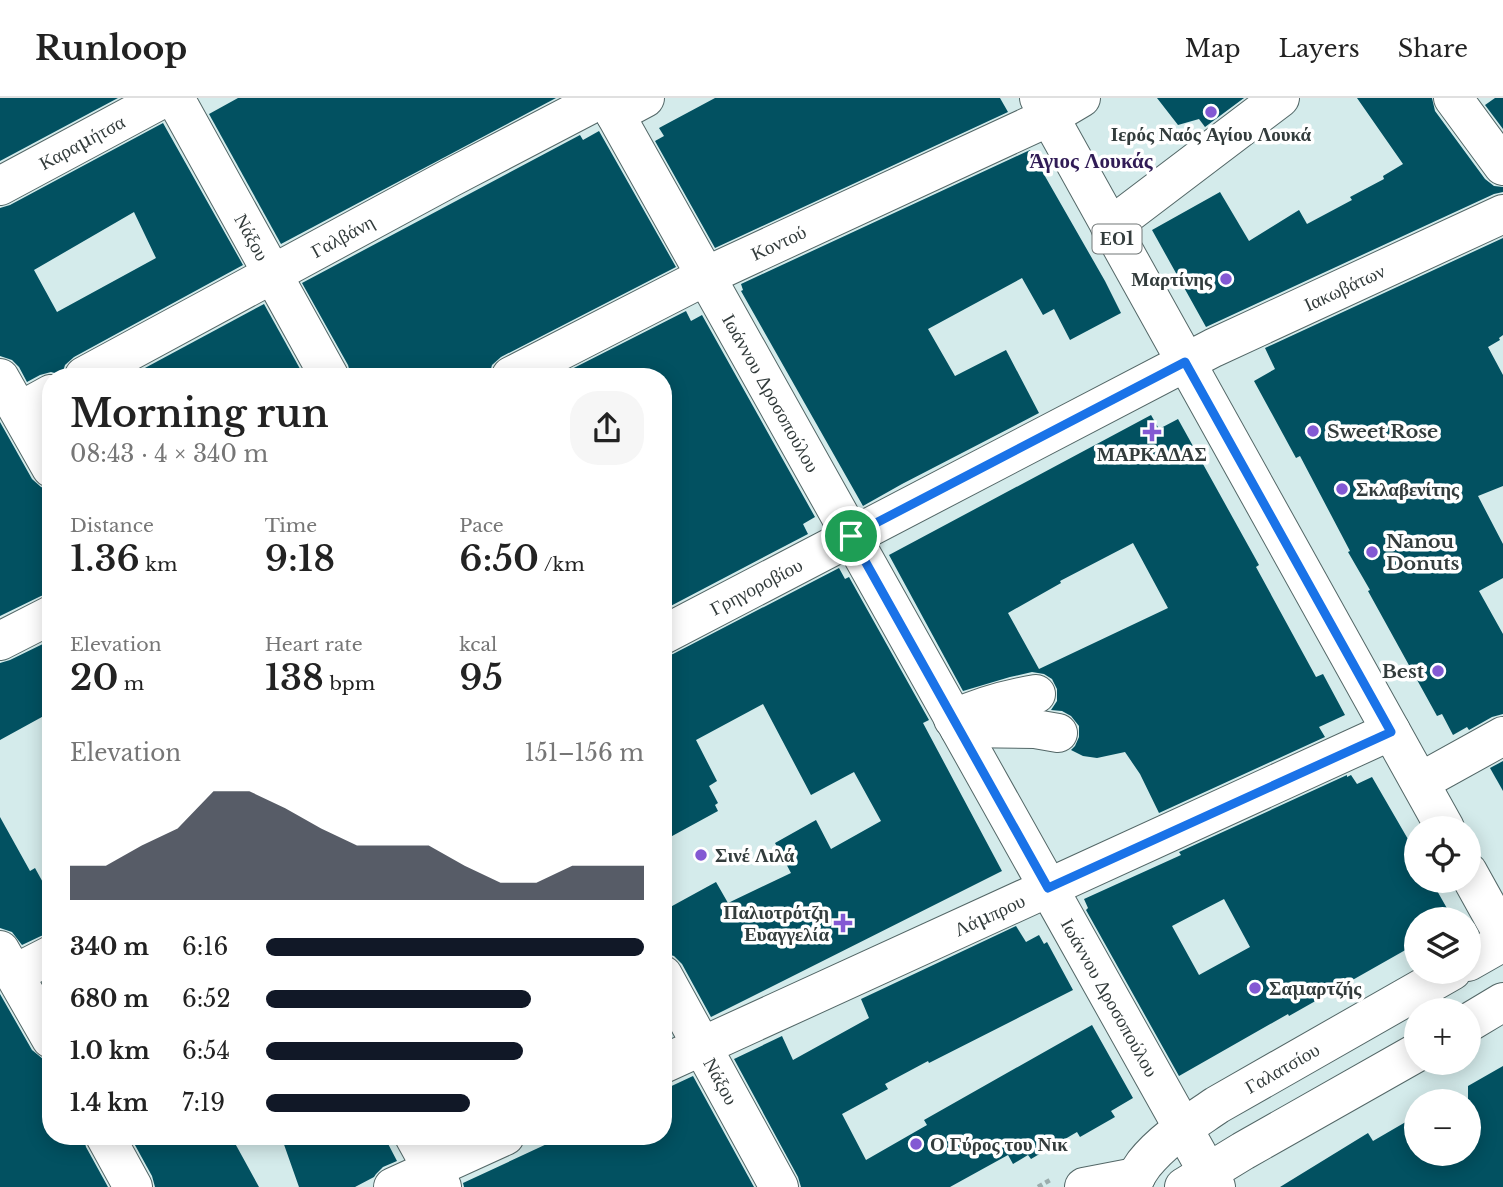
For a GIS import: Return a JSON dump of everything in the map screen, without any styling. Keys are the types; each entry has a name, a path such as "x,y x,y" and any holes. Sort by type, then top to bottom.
{"street":[{"name":"Καραμήτσα","path":"0,186 164,98"},
{"name":"Νάξου","path":"175,98 325,368"},
{"path":"1110,227 1280,98"},
{"path":"1453,98 1503,166"},
{"name":"Γαλβάνη","path":"99,368 272,274 617,102"},
{"name":"Ιωάννου Δροσοπούλου","path":"617,102 706,276 1182,1128 1203,1182"},
{"name":"ΕΟ1","path":"1056,104 1110,227 1438,816"},
{"name":"Κοντού","path":"527,368 706,276 1056,104"},
{"name":"Ιακωβάτων","path":"1185,362 1503,214"},
{"name":"Γρηγοροβίου","path":"672,630 1185,362"},
{"path":"0,377 35,403 42,431"},
{"path":"0,640 42,619"},
{"path":"956,724 974,709 1005,699 1036,694"},
{"path":"956,724 1058,733"},
{"name":"Λάμπρου","path":"672,1060 1391,732"},
{"path":"1420,782 1503,736"},
{"path":"1480,893 1503,935"},
{"path":"1481,955 1503,942"},
{"path":"42,956 7,962 42,1024"},
{"name":"Γαλατσίου","path":"1133,1182 1143,1165 1159,1147 1182,1128 1217,1105 1429,984"},
{"name":"Νάξου","path":"672,991 779,1187"},
{"path":"1481,1015 1503,1002"},
{"path":"1203,1182 1404,1060"},
{"path":"110,1145 133,1187"},
{"path":"419,1145 437,1178"},
{"path":"393,1187 437,1178 490,1145"},
{"path":"1084,1187 1133,1182"}],"building":[{"path":"0,98 118,98 0,161"},
{"path":"238,98 556,98 281,244 209,114"},
{"path":"715,98 1000,98 1008,112 715,248 655,141 664,136 659,128"},
{"name":"Ιερός Ναός Αγίου Λουκά","path":"1157,98 1244,98 1205,127 1199,119 1178,125"},
{"path":"1357,98 1432,98 1435,111 1485,179 1494,186 1503,187 1503,192 1206,327 1152,230 1220,192 1249,241 1299,210 1307,224 1352,200 1350,197 1384,179 1383,176 1403,164"},
{"path":"1495,98 1503,98 1503,129 1485,105"},
{"path":"163,123 243,265 74,357 64,368 42,368 42,374 27,382 12,360 0,356 0,208","holes":["134,212 156,258 57,312 34,270"]},
{"path":"599,131 676,267 501,357 491,368 349,368 302,283 580,135 583,140"},
{"path":"1030,150 1121,313 1070,340 1054,309 1043,315 1022,278 928,329 955,376 1006,350 1039,413 863,506 741,291 741,284"},
{"path":"1503,238 1503,335 1488,347 1503,375 1503,486 1478,496 1503,544 1503,578 1479,591 1503,634 1503,714 1453,735 1442,714 1437,716 1368,591 1370,590 1300,456 1296,458 1254,381 1275,369 1265,348"},
{"path":"264,304 300,368 145,368"},
{"path":"686,311 691,321 702,315 815,517 803,524 808,534 672,605 672,368 574,368"},
{"path":"1151,415 1159,429 1178,419 1259,565 1256,567 1316,677 1323,674 1345,715 1319,727 1325,737 1159,813 1140,774 1125,752 1097,758 1083,756 1071,750 1079,737 1079,726 1071,716 1062,711 1051,710 1057,701 1057,689 1052,679 1044,674 1032,672 963,691 889,555","holes":["1133,543 1168,608 1039,669 1008,613 1061,583 1060,581"]},
{"path":"0,422 32,479 42,487 42,596 0,616"},
{"path":"839,568 845,579 849,577 929,720 923,723 1002,871 711,1017 682,964 672,955 672,906 716,882 728,903 791,873 775,843 816,820 831,849 881,821 854,772 811,795 763,704 696,740 717,781 709,786 718,803 715,805 718,811 672,836 673,654"},
{"path":"42,644 42,717 0,740 0,663"},
{"path":"1503,761 1503,791 1490,768"},
{"path":"1347,775 1351,775 1357,784 1372,777 1404,832 1404,893 1438,893 1446,907 1404,907 1404,951 1179,1076 1086,910 1088,908 1084,899 1181,855 1179,852","holes":["1224,899 1250,947 1199,975 1172,926"]},
{"path":"0,817 30,871 35,868 42,881 42,936 22,945 12,932 0,928"},
{"path":"1016,926 1026,942 1039,935 1044,944 1047,942 1073,990 885,1084 888,1089 842,1114 866,1160 927,1125 924,1120 1092,1025 1133,1098 1111,1111 1115,1117 1080,1137 1077,1132 1031,1159 1028,1155 1013,1164 1008,1155 950,1187 801,1187 734,1059 782,1036 793,1060 869,1018 861,999"},
{"path":"0,994 32,1050 42,1058 42,1145 85,1145 108,1187 0,1187"},
{"path":"1503,1066 1503,1187 1280,1187 1368,1133 1373,1141 1404,1123 1404,1166 1481,1166 1481,1089 1468,1089 1468,1086"},
{"path":"693,1076 754,1187 464,1187 463,1183 545,1145 672,1145 672,1086"},
{"path":"135,1145 236,1145 259,1187 155,1187"},
{"path":"284,1145 389,1145 397,1161 383,1167 374,1177 355,1187 299,1187"}],"place":[{"name":"Ιερός Ναός Αγίου Λουκά","path":"1211,112"},
{"name":"Μαρτίνης","path":"1226,279"},
{"name":"Sweet Rose","path":"1313,431"},
{"name":"ΜΑΡΚΑΔΑΣ","path":"1152,432"},
{"name":"Σκλαβενίτης","path":"1342,489"},
{"name":"Nanou Donuts","path":"1372,552"},
{"name":"Best","path":"1438,671"},
{"name":"Σινέ Λιλά","path":"701,855"},
{"name":"Παλιοτρότζη Ευαγγελία","path":"843,923"},
{"name":"Σαμαρτζής","path":"1255,988"},
{"name":"Ο Γύρος του Νικ","path":"916,1144"}],"district":[{"name":"Άγιος Λουκάς","path":"1091,161"}],"route":[{"path":"1185,362 1391,732 1048,888 851,536 1185,362"}]}
